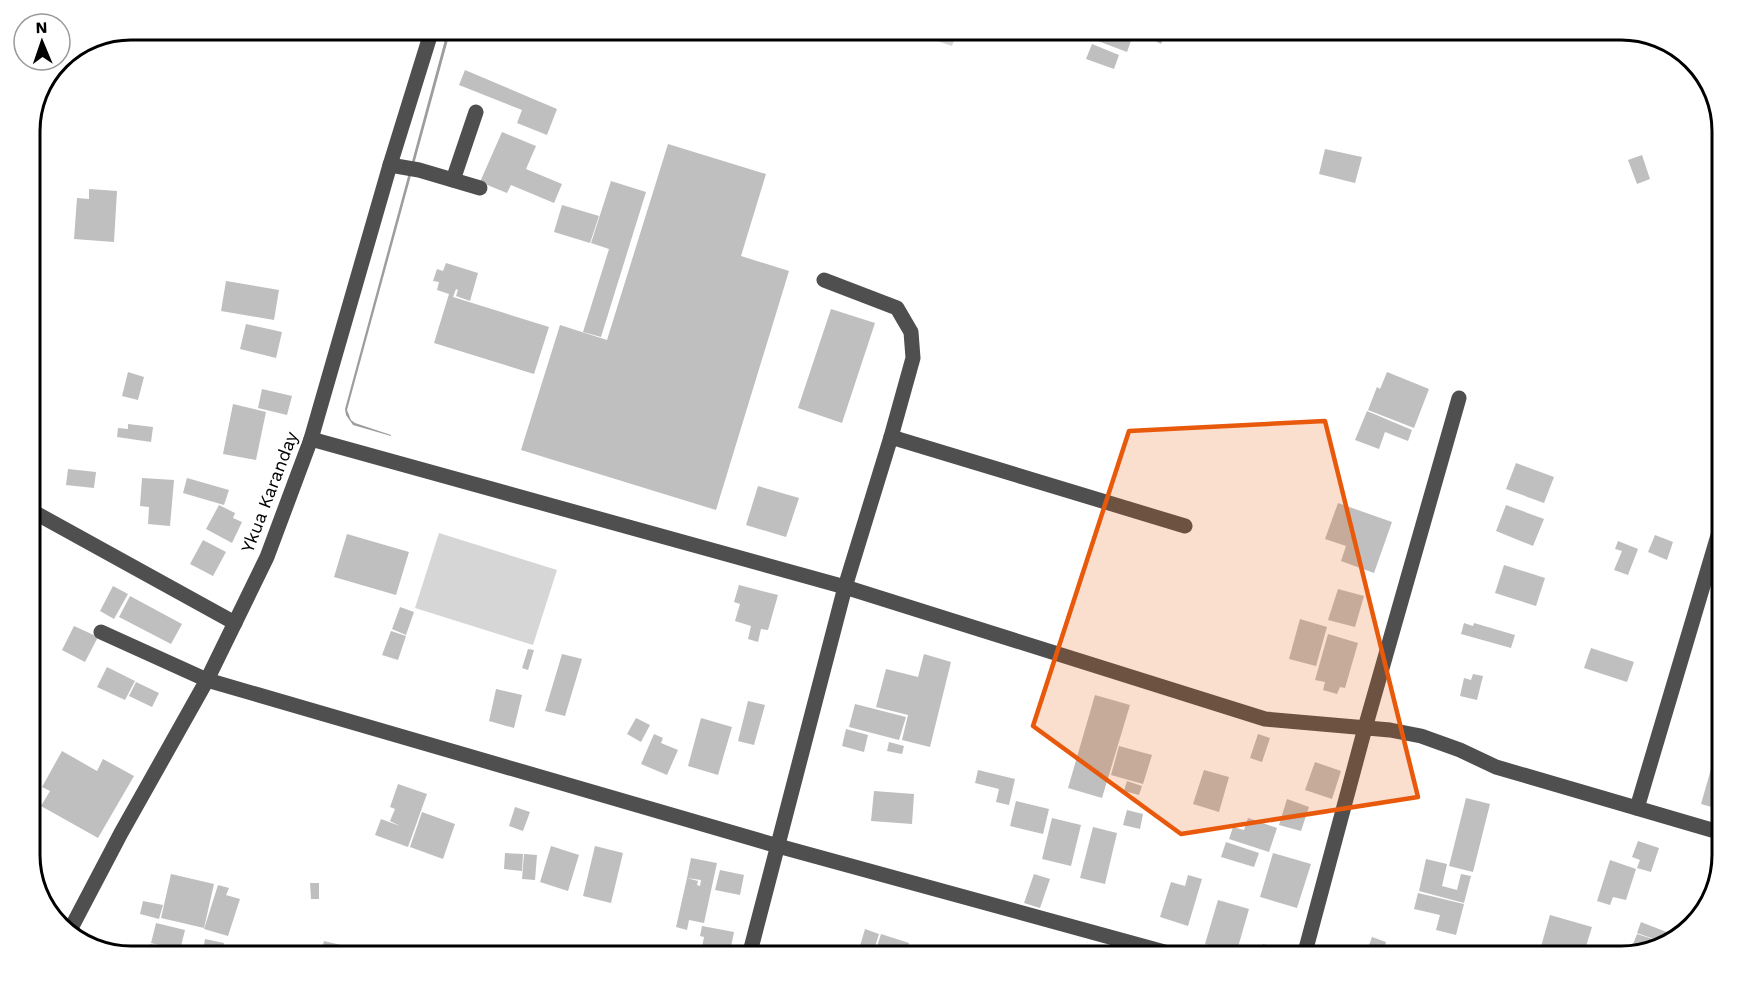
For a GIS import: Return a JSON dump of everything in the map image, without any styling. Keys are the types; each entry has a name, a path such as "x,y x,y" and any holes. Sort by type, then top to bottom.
{"street":[{"name":"Ykua Karanday","path":"73,924 121,833 207,680 267,557 311,439 429,40"},
{"path":"453,180 476,112"},
{"path":"390,165 419,170 480,188"},
{"path":"752,946 845,587 913,358 911,332 897,308 824,280"},
{"path":"1307,946 1365,728 1459,398"},
{"path":"891,438 1185,526"},
{"path":"311,439 845,587 1265,719 1365,728 1421,736 1460,750 1496,767 1712,830"},
{"path":"41,516 235,622"},
{"path":"1636,808 1712,557"},
{"path":"101,632 207,680 778,846 1143,946"}],"highlighted area":[{"path":"1325,421 1418,797 1181,834 1033,726 1129,431"}],"shaded area":[{"path":"445,40 448,40 347,410 351,420 355,423 391,436 353,425 345,409"},
{"path":"934,40 954,40 952,46"},
{"path":"439,533 557,570 533,645 415,608"}],"building":[{"path":"1095,40 1131,40 1127,52"},
{"path":"1092,44 1119,55 1114,69 1086,59"},
{"path":"465,70 557,109 547,135 517,123 522,110 459,85"},
{"path":"502,132 536,146 526,169 562,184 554,203 511,185 507,193 480,182"},
{"path":"668,144 766,174 741,256 789,271 716,510 521,450 560,325 607,340"},
{"path":"1325,149 1362,157 1355,183 1319,174"},
{"path":"1642,155 1650,179 1637,184 1628,160"},
{"path":"611,181 646,192 601,337 583,332 609,249 591,243"},
{"path":"89,189 117,191 114,242 74,239 77,198 89,199"},
{"path":"562,205 599,216 590,243 554,232"},
{"path":"446,263 478,273 470,301 456,296 458,290 456,289 453,297 549,327 534,374 434,343 449,294 437,290 439,282 433,281 437,269 443,271"},
{"path":"226,281 279,290 274,320 221,311"},
{"path":"831,309 875,323 842,423 798,408"},
{"path":"246,324 282,332 276,358 240,349"},
{"path":"128,372 144,377 138,400 122,396"},
{"path":"1387,372 1429,389 1414,428 1368,410 1377,387 1380,389"},
{"path":"262,389 292,396 287,415 258,408"},
{"path":"233,404 266,412 256,460 223,454"},
{"path":"1367,411 1412,430 1408,441 1385,432 1379,449 1355,440"},
{"path":"128,424 153,427 151,442 117,437 118,428 128,429"},
{"path":"1516,463 1554,477 1544,503 1506,489"},
{"path":"68,469 96,472 94,488 66,485"},
{"path":"142,478 174,480 170,526 148,524 149,507 140,506"},
{"path":"187,478 229,490 224,505 183,493"},
{"path":"758,486 799,498 786,537 746,525"},
{"path":"1338,503 1392,522 1374,573 1341,561 1346,546 1325,539"},
{"path":"219,505 235,513 233,518 242,522 232,543 206,529"},
{"path":"1506,505 1544,519 1533,546 1496,531"},
{"path":"347,534 409,552 396,595 334,577"},
{"path":"1655,535 1673,542 1667,560 1648,552"},
{"path":"203,540 226,552 213,576 190,564"},
{"path":"1618,541 1638,549 1628,575 1614,570 1622,551 1615,549"},
{"path":"1504,565 1545,578 1536,606 1495,593"},
{"path":"739,585 778,595 768,630 761,629 758,642 748,639 751,626 735,621 740,604 734,602"},
{"path":"113,586 128,594 114,619 100,611"},
{"path":"1338,589 1364,596 1355,627 1328,620"},
{"path":"130,596 182,624 171,644 119,617"},
{"path":"400,607 414,612 406,635 392,629"},
{"path":"1300,619 1327,627 1316,666 1289,659"},
{"path":"1464,623 1473,626 1474,623 1515,635 1511,648 1461,634"},
{"path":"74,626 98,637 85,662 62,650"},
{"path":"391,631 406,636 398,660 382,655"},
{"path":"1328,634 1358,643 1345,688 1340,687 1337,694 1323,690 1325,682 1315,680"},
{"path":"1591,648 1634,662 1627,682 1584,668"},
{"path":"528,649 534,650 528,670 522,668"},
{"path":"562,654 582,659 565,716 545,711"},
{"path":"924,654 951,662 930,747 902,740 908,715 876,707 886,669 918,677"},
{"path":"107,667 135,681 125,700 97,687"},
{"path":"1473,674 1483,676 1477,700 1460,696 1464,678 1471,680"},
{"path":"136,682 159,693 152,707 129,696"},
{"path":"496,689 522,695 514,728 489,721"},
{"path":"1095,695 1130,705 1102,798 1068,788"},
{"path":"748,701 765,705 754,745 738,741"},
{"path":"855,704 906,717 899,740 849,727"},
{"path":"636,718 650,725 641,742 627,734"},
{"path":"701,718 732,727 718,775 688,766"},
{"path":"846,729 868,735 864,752 842,746"},
{"path":"654,734 663,738 661,743 678,750 667,775 641,764"},
{"path":"1258,734 1270,738 1262,762 1250,758"},
{"path":"889,742 904,746 902,754 887,751"},
{"path":"1119,746 1152,755 1143,784 1111,775"},
{"path":"62,751 97,771 103,759 134,776 98,838 41,806 50,791 42,787"},
{"path":"1315,762 1341,771 1332,799 1305,790"},
{"path":"1712,766 1712,807 1701,804"},
{"path":"978,770 1015,779 1009,805 996,802 999,789 975,783"},
{"path":"1204,770 1229,777 1219,812 1193,804"},
{"path":"1127,781 1142,786 1139,795 1124,791"},
{"path":"398,784 427,794 408,847 375,835 381,819 400,826 390,821 395,809 390,807"},
{"path":"874,791 914,794 912,824 871,821"},
{"path":"1466,798 1490,804 1473,872 1449,866"},
{"path":"1287,799 1309,807 1301,831 1279,825"},
{"path":"1016,801 1049,809 1043,834 1010,826"},
{"path":"515,807 530,812 523,831 509,826"},
{"path":"1127,810 1143,814 1140,829 1123,825"},
{"path":"422,812 455,824 443,859 410,847"},
{"path":"1052,818 1081,825 1071,866 1042,859"},
{"path":"1248,818 1277,828 1269,852 1229,839 1233,827 1244,830"},
{"path":"1093,827 1117,833 1105,884 1080,878"},
{"path":"1638,841 1659,848 1651,872 1637,868 1640,860 1632,857"},
{"path":"1226,842 1259,853 1254,867 1221,857"},
{"path":"551,846 579,855 568,891 540,882"},
{"path":"595,846 623,853 611,903 583,896"},
{"path":"505,853 523,854 522,871 504,869"},
{"path":"1273,853 1311,864 1297,908 1260,897"},
{"path":"524,854 537,855 535,880 522,879"},
{"path":"691,858 717,863 704,923 689,920 687,930 676,927","holes":["687,878 701,880 700,886 697,885 698,881"]},
{"path":"1426,859 1447,864 1442,886 1457,890 1461,874 1471,876 1464,903 1419,891"},
{"path":"1610,860 1636,869 1626,900 1613,897 1610,905 1597,901"},
{"path":"720,870 744,875 740,895 715,890"},
{"path":"171,874 214,884 204,928 161,918"},
{"path":"1034,874 1050,879 1040,908 1024,903"},
{"path":"1188,875 1202,879 1188,926 1160,917 1171,882 1185,886"},
{"path":"310,883 319,883 319,899 311,899"},
{"path":"218,885 229,888 226,895 240,899 228,936 204,929"},
{"path":"1418,893 1464,904 1456,935 1436,930 1440,915 1414,909"},
{"path":"1218,900 1249,909 1238,946 1205,944"},
{"path":"143,901 163,905 159,919 140,914"},
{"path":"1550,915 1592,927 1586,946 1541,946"},
{"path":"1641,922 1668,932 1655,939 1637,933"},
{"path":"156,923 185,930 181,946 151,943"},
{"path":"702,926 734,932 731,946 702,946 704,937 700,936"},
{"path":"865,929 879,934 875,946 860,946"},
{"path":"881,934 909,943 908,946 877,946"},
{"path":"1637,934 1654,939 1633,945"},
{"path":"1372,937 1386,942 1385,946 1369,946"},
{"path":"205,939 224,943 223,946 204,946"},
{"path":"324,941 345,946 323,946"}]}
